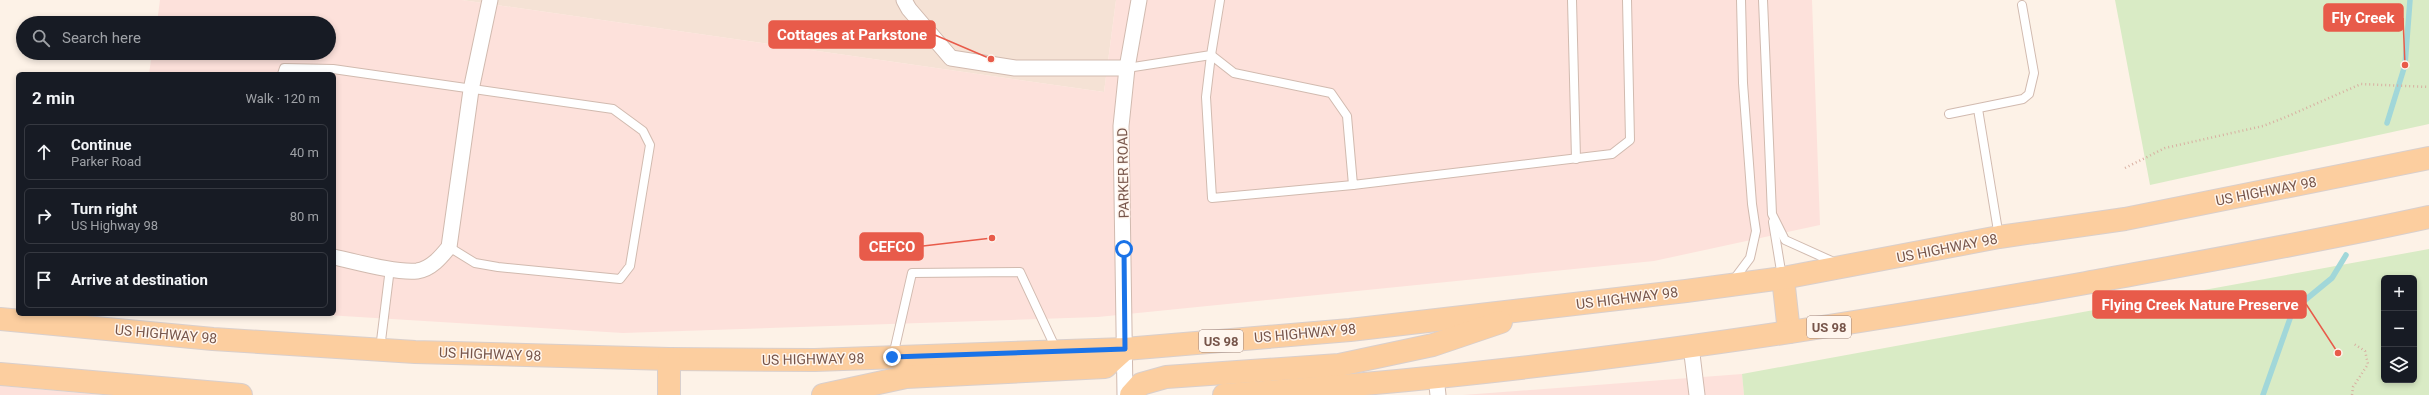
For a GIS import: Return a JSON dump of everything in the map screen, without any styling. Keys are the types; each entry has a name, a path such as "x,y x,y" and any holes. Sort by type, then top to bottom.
{"main road":[{"name":"US HIGHWAY 98","path":"0,319 213,339 380,350 669,359 815,360 1125,349 1350,330 1729,286 1783,278 1999,238 2125,219 2429,158"},
{"name":"US 98","path":"1224,395 1437,386 1691,346 1921,313 2349,235 2429,217"},
{"path":"1783,278 1789,332"},
{"path":"1131,395 1141,384 1166,377 1339,365 1433,345 1544,308"},
{"path":"823,395 906,377 1105,367 1125,349"},
{"path":"669,359 669,395"},
{"path":"0,374 89,386 169,392 241,395"}],"street":[{"path":"336,257 390,268 418,271 436,262 449,247 471,90 490,0"},
{"path":"904,0 909,9 951,58 1015,68 1127,68"},
{"name":"PARKER ROAD","path":"1125,395 1121,147 1127,68 1139,0"},
{"path":"1691,346 1697,395"}],"lane":[{"path":"1220,0 1206,97 1212,198 1353,185 1612,154 1630,140 1627,0"},
{"path":"1572,0 1576,159"},
{"path":"1729,286 1750,258 1756,230 1752,204 1743,83 1742,0"},
{"path":"1763,0 1772,214 1783,278"},
{"path":"1949,114 2023,99 2029,94 2032,87 2034,72 2022,5"},
{"path":"1127,68 1211,55 1234,73 1331,93 1347,116 1353,185"},
{"path":"283,72 284,68 333,70 613,109 643,131 650,145 630,266 620,279 498,267 475,263 449,247"},
{"path":"1978,109 1999,238"},
{"path":"1772,214 1785,240 1844,267"},
{"path":"380,350 390,268"},
{"path":"892,357 912,273 1020,272 1057,351"}],"path":[{"path":"2125,168 2165,148 2263,126 2286,118 2360,84 2428,87"},
{"path":"2352,395 2353,387 2368,364 2365,351 2354,344"}],"shaded area":[{"path":"160,0 462,0 1104,92 1116,0 1812,0 1820,225 1654,261 1098,317 623,333 336,316 336,72 149,72 151,60 336,60 336,16 158,16"},
{"path":"462,0 1116,0 1104,92"},
{"path":"1742,374 1744,395 1463,395"},
{"path":"0,386 101,395 0,395"}],"green space":[{"path":"2115,0 2429,0 2429,124 2150,185"},
{"path":"2429,249 2429,395 1744,395 1742,374"}],"waterway":[{"path":"2387,123 2405,65 2410,0"},
{"path":"2263,395 2293,310 2332,278 2346,255"}],"place":[{"name":"Cottages at Parkstone","path":"991,59"},
{"name":"Fly Creek","path":"2405,65"},
{"name":"CEFCO","path":"992,238"},
{"name":"Flying Creek Nature Preserve","path":"2338,353"}],"route":[{"path":"892,357 1125,349 1124,249"}]}
